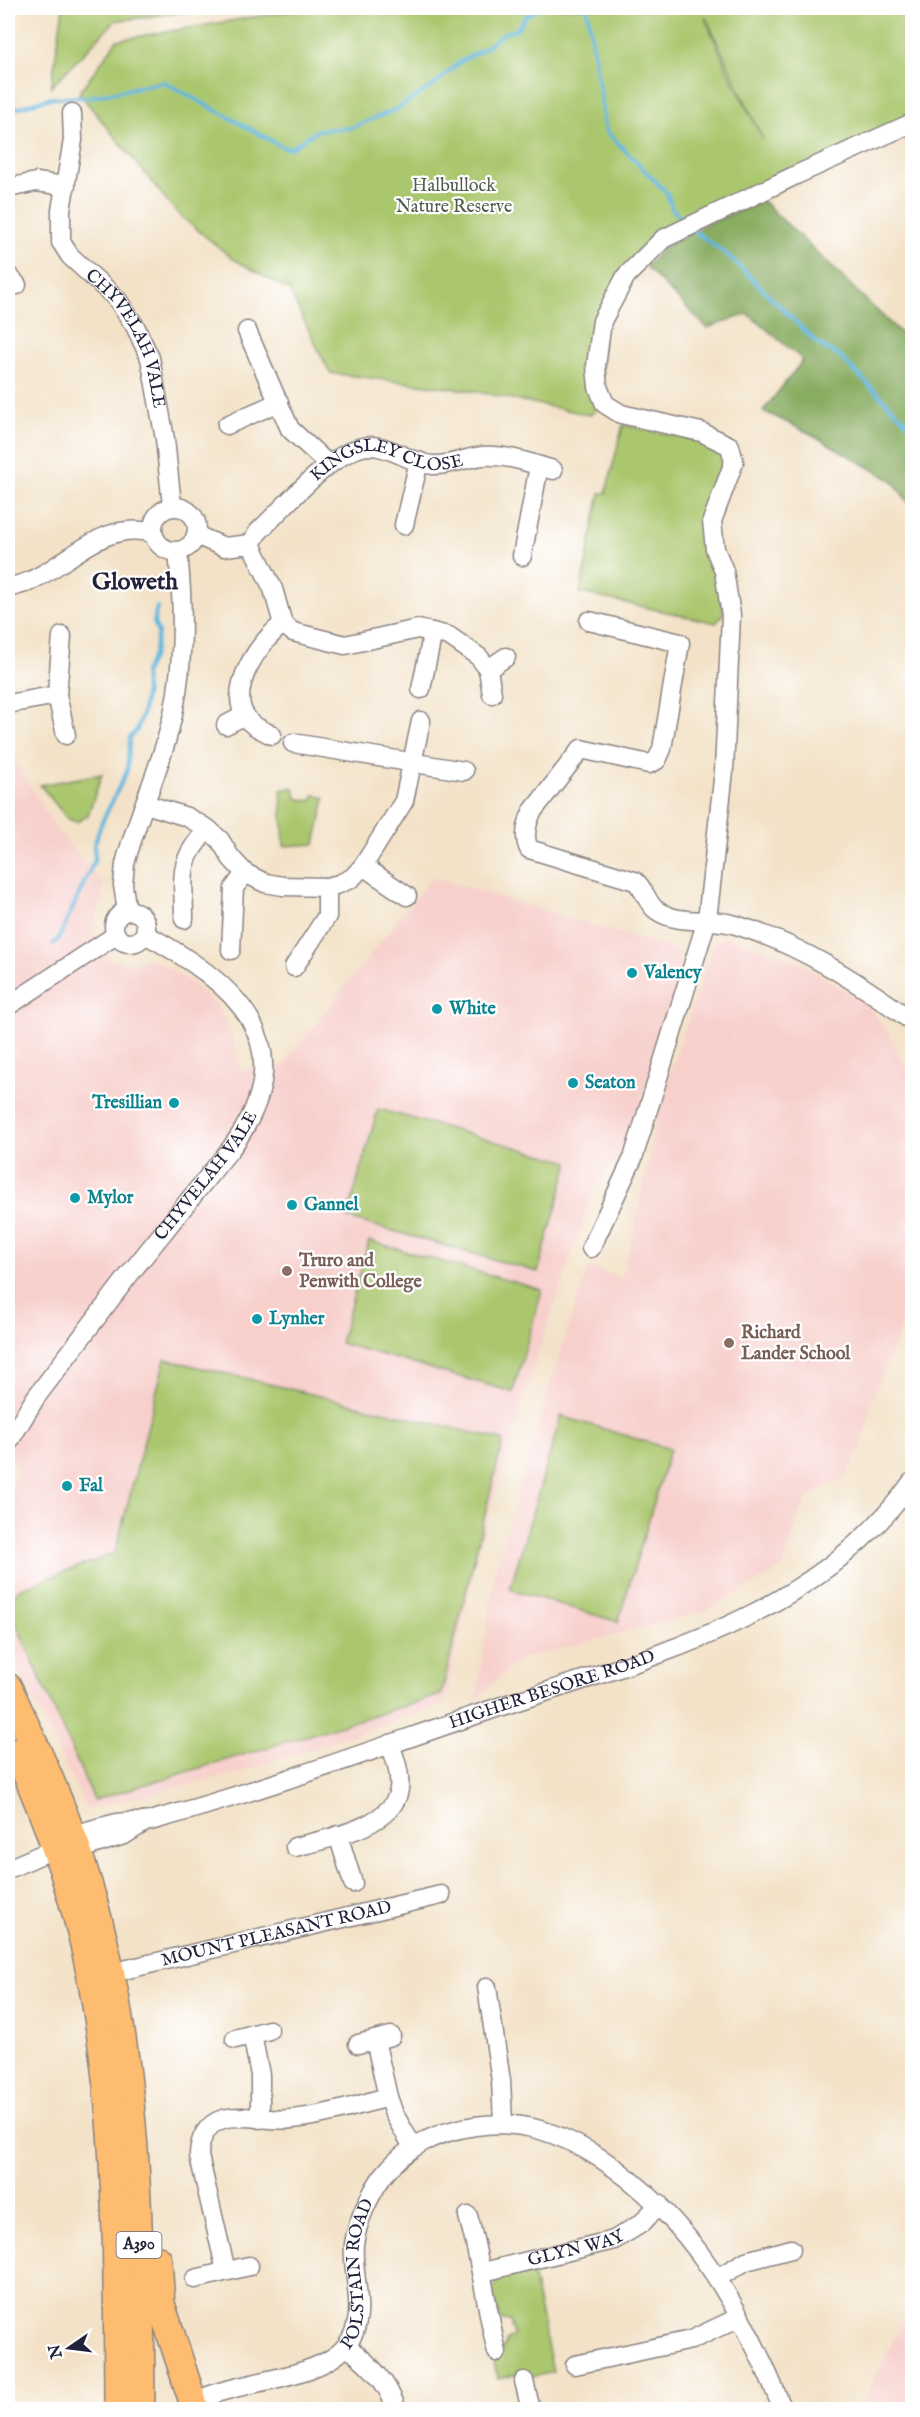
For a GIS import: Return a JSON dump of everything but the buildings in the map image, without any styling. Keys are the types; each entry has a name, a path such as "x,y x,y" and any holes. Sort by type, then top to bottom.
{"highway":[{"name":"A390","path":"8,1687 53,1785 82,1937 105,2076 117,2285 118,2409"},
{"name":"A390","path":"8,1732 63,1846 111,1973 128,2082 139,2242 141,2409"},
{"path":"128,2082 149,2167 161,2304 192,2407"}],"street":[{"name":"CHYVELAH VALE","path":"72,113 74,140 59,227 61,242 70,256 117,299 135,326 150,358 165,438 172,506"},
{"path":"591,1248 633,1158 707,920 724,771 731,615 724,571 715,549 712,521 734,462 730,446 701,432 621,414 605,404 598,387 596,366 602,321 626,276 653,246 912,123"},
{"path":"8,188 36,182 66,186"},
{"path":"247,331 290,429 328,464"},
{"path":"227,424 279,402"},
{"name":"KINGSLEY CLOSE","path":"251,544 258,532 328,464 344,453 371,446 431,465 450,464 480,456 502,456 546,468 522,556"},
{"path":"404,525 419,461"},
{"path":"172,506 182,508 192,516 196,535 189,545 178,551 159,545 153,533 157,515 172,506"},
{"path":"8,588 33,581 100,537 119,532 153,533"},
{"path":"196,535 224,547 251,544 273,589 283,624 311,638 345,645 400,631 418,629 450,636 463,643 488,669 492,694"},
{"path":"145,934 139,941 128,943 116,934 115,922 127,911 123,885 125,864 168,736 180,681 182,622 178,551"},
{"path":"589,621 680,643 662,749 657,760 649,764 581,749 532,812 525,842 529,849 635,881 643,888 648,902 658,911 688,920 707,920 737,925 807,954 836,969 912,1021"},
{"path":"272,735 255,727 245,715 242,686 247,670 261,646 283,624"},
{"path":"421,689 433,632"},
{"path":"62,636 57,695 66,735"},
{"path":"488,669 506,657"},
{"path":"8,704 57,695"},
{"path":"226,725 245,715"},
{"path":"146,804 187,817 208,829 220,840 231,858 246,873 265,883 283,886 327,887 352,878 363,866 404,801 421,721"},
{"path":"297,749 464,771"},
{"path":"183,919 184,866 189,849 208,829"},
{"path":"363,866 407,896"},
{"path":"231,950 234,888 246,873"},
{"path":"294,967 327,915 327,887"},
{"name":"CHYVELAH VALE","path":"8,1443 12,1430 174,1216 248,1126 257,1104 262,1080 262,1060 255,1031 243,1005 228,989 193,962 145,934 146,926 142,916 127,911"},
{"path":"8,1006 116,934"},
{"name":"HIGHER BESORE ROAD","path":"8,1869 118,1823 147,1821 390,1744 658,1654 758,1613 796,1592 832,1567 879,1524 912,1482"},
{"path":"295,1847 338,1835 380,1818 393,1806 399,1780 390,1744"},
{"path":"338,1835 353,1883"},
{"name":"MOUNT PLEASANT ROAD","path":"111,1973 441,1895"},
{"path":"487,1988 499,2016 502,2122"},
{"path":"252,2034 260,2075 260,2119"},
{"path":"374,2040 394,2114 413,2147"},
{"path":"226,2271 199,2145 206,2131 223,2119 292,2120 388,2097"},
{"name":"POLSTAIN ROAD","path":"192,2407 320,2364 331,2359 346,2346 357,2325 359,2310 354,2267 355,2242 363,2212 381,2179 413,2147 440,2133 502,2122 535,2128 586,2149 617,2170 670,2215 717,2278 740,2317 783,2409"},
{"name":"GLYN WAY","path":"483,2272 614,2240 642,2223 659,2204"},
{"path":"468,2216 483,2272 483,2291 500,2339"},
{"path":"717,2278 746,2261 791,2249"},
{"path":"195,2279 249,2266"},
{"path":"575,2365 691,2340 740,2317"},
{"path":"346,2346 366,2361 381,2378 397,2409"},
{"path":"524,2381 531,2409"}],"shaded area":[{"name":"Truro and Penwith College","path":"8,749 55,827 103,884 101,906 91,930 109,960 135,963 150,958 188,980 218,1006 233,1036 240,1069 281,1067 432,877 679,951 682,974 626,1147 595,1187 537,1356 478,1551 445,1704 238,1773 87,1809 8,1649 8,1504 18,1467 8,1457"},
{"name":"Richard Lander School","path":"727,937 796,960 863,1001 888,1031 912,1079 912,1303 874,1394 862,1445 845,1478 808,1497 800,1512 783,1568 704,1612 520,1659 476,1699 496,1566 550,1384 588,1267 621,1278 636,1224 658,1109 714,941"},
{"path":"912,2308 912,2409 860,2409 898,2330"}],"green space":[{"path":"63,8 215,8 115,21 51,87"},
{"name":"Halbullock Nature Reserve","path":"308,8 912,8 912,123 653,246 602,321 602,405 590,415 474,391 330,373 289,290 233,259 178,214 79,93 117,40","holes":["706,18 763,140 728,71"]},
{"path":"763,201 912,344 912,508 893,481 811,434 763,411 803,360 748,314 707,328 646,267 663,248 705,225"},
{"path":"623,425 700,441 724,450 727,461 706,517 724,613 716,623 580,593 600,493 606,493"},
{"path":"102,774 88,815 77,822 68,819 40,785"},
{"path":"293,787 298,799 312,801 314,795 325,798 315,844 284,846 281,790"},
{"path":"378,1109 569,1162 538,1272 347,1218"},
{"path":"369,1241 542,1290 513,1392 340,1343"},
{"path":"165,1359 503,1440 441,1695 94,1800 8,1605 19,1589 115,1553"},
{"path":"561,1416 670,1449 618,1622 510,1589"},
{"path":"531,2268 553,2372 519,2380 518,2374 498,2379 493,2357 504,2347 507,2340 514,2336 510,2321 499,2319 491,2291 499,2278"}],"waterway":[{"path":"8,111 50,98 90,97 164,82 283,147 291,148 318,130 351,128 397,109 434,85 460,62 485,48 504,33 516,30 526,16 540,8"},
{"path":"587,8 606,131 667,193 672,209 686,222"},
{"path":"693,230 730,257 817,343 839,356 912,427"},
{"path":"53,944 59,938 95,859 94,846 101,824 127,771 130,737 137,730 143,711 146,690 144,674 154,654 158,633 154,622 157,607"}],"place":[{"name":"Valency","path":"632,973"},
{"name":"White","path":"437,1009"},
{"name":"Seaton","path":"573,1083"},
{"name":"Tresillian","path":"174,1103"},
{"name":"Mylor","path":"75,1198"},
{"name":"Gannel","path":"292,1205"},
{"name":"Truro and Penwith College","path":"287,1271"},
{"name":"Lynher","path":"257,1319"},
{"name":"Richard Lander School","path":"729,1343"},
{"name":"Fal","path":"67,1486"}],"district":[{"name":"Gloweth","path":"135,582"}]}
